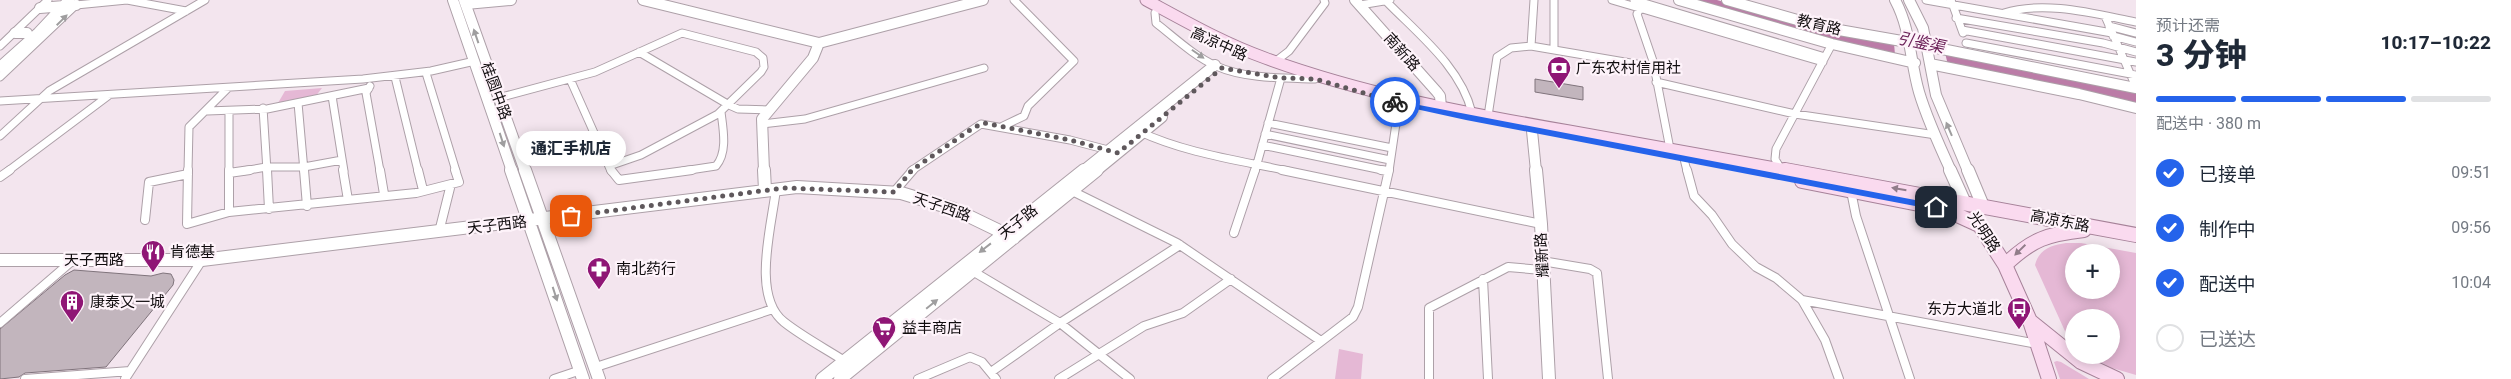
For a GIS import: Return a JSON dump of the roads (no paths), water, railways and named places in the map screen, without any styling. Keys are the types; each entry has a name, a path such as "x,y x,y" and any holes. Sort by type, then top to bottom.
{"main road":[{"name":"高凉中路","path":"1136,0 1216,38 1276,61 1366,89 1472,113 1781,169 1822,180 1851,191 1944,209 1980,225"},
{"name":"高凉中路","path":"1146,0 1191,32 1233,51 1315,79 1399,103 1532,131 1684,159 1964,201 1983,206"},
{"name":"光明路","path":"1964,201 2005,265 2030,321 2049,379"},
{"name":"高凉东路","path":"1983,206 2136,235"},
{"path":"2005,265 2024,246 2037,237 2061,232 2099,228"},
{"path":"2030,321 2081,362 2117,379"}],"street":[{"path":"0,56 40,8 64,3 127,0 186,10"},
{"path":"0,136 38,99 205,0"},
{"name":"桂圆中路","path":"453,0 498,98 544,218 598,373"},
{"path":"465,2 511,0"},
{"path":"642,0 819,43 983,0"},
{"path":"1003,126 1024,116 1028,106 1074,61 1014,0"},
{"path":"1276,61 1289,51 1324,3 1324,0"},
{"path":"1358,2 1390,0"},
{"path":"1531,46 1534,0"},
{"path":"1554,0 1554,49"},
{"path":"1612,0 1644,4"},
{"path":"1634,0 1824,60"},
{"path":"1679,0 1832,44 1915,61"},
{"name":"教育路","path":"1730,0 1822,27 1913,44"},
{"name":"光明路","path":"1895,0 1906,21 1913,44 1919,92 1964,201"},
{"name":"光明路","path":"1909,0 1920,21 1936,94 1983,206"},
{"path":"1926,0 1952,2 2004,13 2111,31 2136,33"},
{"path":"1386,1 1459,78 1468,96 1472,113"},
{"name":"桂圆中路","path":"465,2 480,60 528,221 582,374"},
{"name":"南新路","path":"1358,2 1440,95 1441,107"},
{"path":"1952,2 1970,54"},
{"path":"0,67 64,3"},
{"path":"0,77 42,39 64,3"},
{"path":"1644,4 1638,19 1654,67 1670,150"},
{"path":"2004,13 2016,8 2057,8 2136,22"},
{"path":"1159,11 1154,20 1156,23 1219,67 1281,78 1315,79"},
{"path":"1927,47 2136,88 2133,74 2123,58 2105,16"},
{"path":"1956,18 2118,46 2136,52"},
{"path":"1962,30 2123,58 2136,62"},
{"path":"2111,31 2136,42"},
{"path":"498,98 602,70 684,32 756,52 763,58 764,67 721,112 642,155 609,166"},
{"path":"0,46 16,37 42,39"},
{"path":"819,43 813,58 768,110 762,124 771,189 768,264 769,301 784,322 850,364"},
{"path":"1966,43 2133,74"},
{"path":"1781,169 1775,154 1832,44"},
{"path":"1488,116 1496,57 1511,48 1531,46 1554,49 1654,67"},
{"path":"639,52 729,105 738,109 768,110"},
{"path":"0,101 227,89 394,77 426,73 480,60"},
{"path":"1929,63 2079,94 2136,108"},
{"name":"天子路","path":"822,379 850,364 1219,67"},
{"path":"762,124 805,119 984,68"},
{"path":"227,89 189,128 187,224 229,212 307,206 423,190 459,182 426,73"},
{"path":"394,77 423,190"},
{"path":"375,78 366,93 384,194"},
{"path":"1234,233 1257,165 1281,78"},
{"path":"570,79 609,166 614,176 619,180 716,166 721,162 722,155 721,112"},
{"path":"1656,82 1795,114 1936,135"},
{"path":"207,111 229,114 298,103 369,88"},
{"path":"0,177 108,96"},
{"path":"332,96 348,200"},
{"path":"298,103 307,206"},
{"path":"1272,379 1353,317 1358,307 1384,190 1399,103"},
{"path":"263,108 268,209"},
{"path":"229,114 229,212"},
{"path":"894,192 912,170 973,128 984,123 1113,151"},
{"path":"1268,123 1392,148"},
{"path":"1138,131 1189,150 1541,224"},
{"name":"耀新路","path":"1532,131 1541,224 1549,379"},
{"path":"1265,134 1390,160"},
{"path":"1262,145 1388,170"},
{"path":"1684,159 1694,196 1712,214 1732,244 1756,267 1776,278 1802,300 1825,340 1839,379"},
{"path":"1946,159 1964,163"},
{"path":"229,173 266,167 304,167 342,160"},
{"path":"144,220 149,182 188,174"},
{"path":"439,232 450,184"},
{"name":"天子西路","path":"0,260 202,260 798,187 894,192 936,202 980,220 1009,236"},
{"path":"1067,189 1157,231 1321,341"},
{"path":"1851,191 1856,216 1910,379"},
{"path":"918,379 970,357 976,357 993,376 1060,323 1180,245"},
{"path":"0,323 74,260"},
{"path":"25,379 128,375 202,260"},
{"path":"1429,379 1429,308 1483,278 1508,267 1542,265 1590,269 1597,273 1608,379"},
{"path":"968,269 1060,323 1130,379"},
{"path":"1483,278 1488,379"},
{"path":"1059,379 1144,326 1170,320 1183,313 1231,279"},
{"path":"1802,300 2037,344"},
{"path":"598,373 773,309"},
{"name":"天子路","path":"840,379 850,364"},
{"path":"554,379 582,374"}],"place":[{"name":"广东农村信用社","path":"1559,89"},
{"name":"通汇手机店","path":"571,216"},
{"name":"肯德基","path":"153,273"},
{"name":"南北药行","path":"599,290"},
{"name":"康泰又一城","path":"72,323"},
{"name":"东方大道北","path":"2019,330"},
{"name":"益丰商店","path":"884,349"}],"water label":[{"name":"引鉴渠","path":"1921,42"}]}
